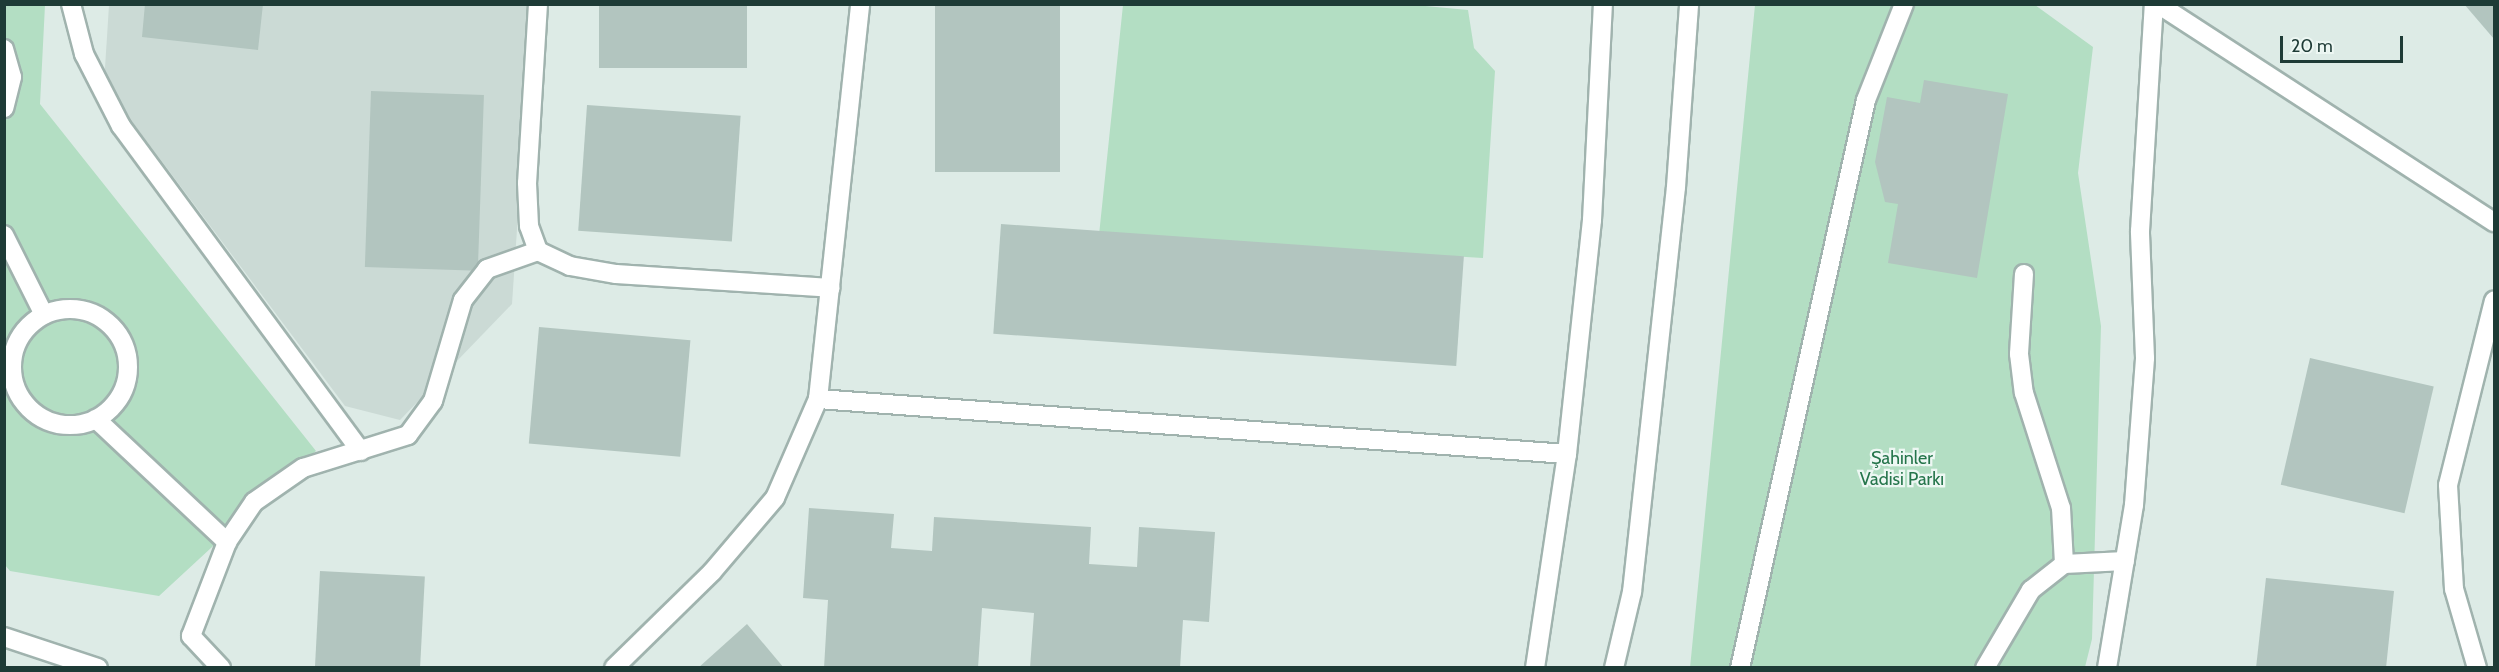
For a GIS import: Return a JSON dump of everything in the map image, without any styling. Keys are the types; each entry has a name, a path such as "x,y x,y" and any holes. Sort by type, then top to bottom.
{"street":[{"path":"71,4 84,54 121,126 361,451"},
{"path":"538,4 527,183 529,226 538,251"},
{"path":"614,668 712,572 775,498 818,399 860,4"},
{"path":"1535,668 1567,454 1592,220 1603,4"},
{"path":"1614,668 1634,580 1676,187 1689,4"},
{"path":"1740,668 1866,100 1904,4"},
{"path":"2107,668 2125,561 2145,358 2140,231 2156,4 2494,222"},
{"path":"4,49 12,77 4,108"},
{"path":"4,235 44,315"},
{"path":"221,668 190,636 227,542 254,502 303,468 408,435 433,400 463,300 487,269 538,251 570,266 616,274 831,288"},
{"path":"2024,274 2019,354 2031,420 2061,508 2064,564"},
{"path":"2477,668 2454,589 2448,485 2494,301"},
{"path":"80,309 112,326 123,341 128,377 111,409 96,419 56,423 38,415 14,383 17,343 44,315 80,309"},
{"path":"818,399 1567,454"},
{"path":"96,419 227,542"},
{"path":"1985,668 2031,590 2064,564 2125,561"},
{"path":"4,637 98,668"}],"shaded area":[{"path":"109,5 532,5 512,304 400,420 345,406 104,84"}],"green space":[{"path":"1404,4 1468,10 1474,48 1495,71 1483,258 1099,235 1123,5"},
{"path":"5,5 45,5 40,104 316,451 159,596 10,571 5,565"},
{"name":"Şahinler Vadisi Parkı","path":"1755,5 2035,5 2093,47 2078,173 2101,326 2092,639 2085,667 1690,668"}],"building":[{"path":"145,4 263,4 258,50 142,37"},
{"path":"599,4 747,4 747,68 599,68"},
{"path":"935,4 1060,4 1060,172 935,172"},
{"path":"2464,4 2494,4 2494,39"},
{"path":"1924,80 2008,94 1977,278 1888,263 1898,204 1885,202 1875,162 1887,97 1920,103"},
{"path":"371,91 484,95 478,271 365,267"},
{"path":"587,105 741,116 732,241 578,231"},
{"path":"1001,224 1464,256 1456,366 993,334"},
{"path":"539,327 690,340 680,457 529,444"},
{"path":"2310,358 2434,387 2405,513 2281,485"},
{"path":"809,508 894,514 891,548 932,551 934,517 1091,527 1089,564 1137,567 1139,527 1215,532 1209,622 1183,620 1180,668 1030,668 1034,613 982,608 978,668 824,668 828,600 803,598"},
{"path":"320,571 425,576 420,668 315,668"},
{"path":"2266,578 2394,591 2386,668 2256,668"},
{"path":"747,624 784,668 698,668"}]}
